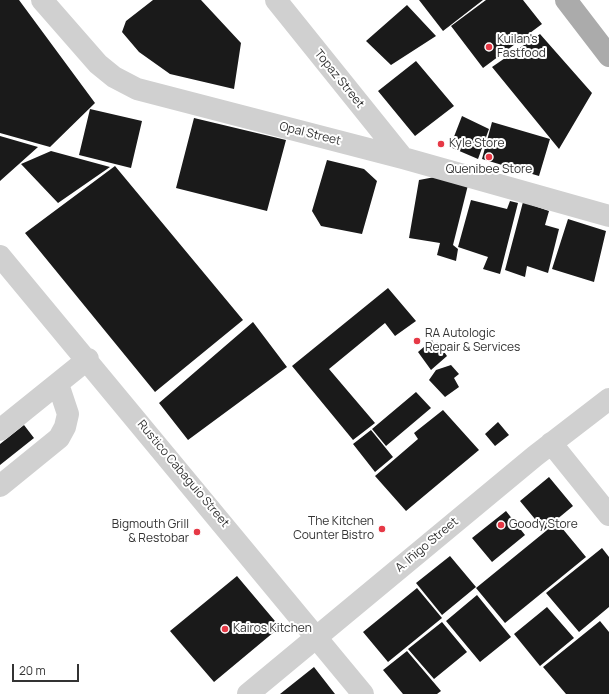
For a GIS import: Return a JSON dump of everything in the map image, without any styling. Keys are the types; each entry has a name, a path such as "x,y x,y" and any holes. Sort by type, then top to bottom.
{"main road":[{"path":"566,0 609,56"}],"street":[{"name":"Opal Street","path":"42,0 98,64 114,77 136,89 403,158 609,216"},
{"name":"Topaz Street","path":"276,0 403,158"},
{"name":"Rustico Cabaguio Street","path":"4,268 88,359 363,694"},
{"path":"0,430 88,359"},
{"path":"0,486 59,438 65,427 68,414 58,384"},
{"name":"A. Iñigo Street","path":"248,694 316,636 551,443 609,399"},
{"path":"551,443 609,515"}],"building":[{"path":"0,0 19,0 95,103 50,147 0,133"},
{"path":"153,0 201,0 241,43 234,89 170,74 139,52 122,32 126,21"},
{"path":"419,0 483,0 443,31"},
{"name":"Kuilan's Fastfood","path":"486,0 523,0 542,24 483,68 451,26"},
{"path":"407,5 436,36 391,65 366,41"},
{"path":"540,34 592,93 559,149 492,67"},
{"path":"416,61 454,106 415,136 378,91"},
{"path":"90,109 142,121 131,168 79,155"},
{"path":"462,116 489,129 478,159 450,147"},
{"path":"194,118 286,140 267,211 176,188"},
{"path":"492,122 550,139 539,176 482,159"},
{"path":"0,136 38,147 0,181"},
{"path":"51,151 110,167 58,203 21,164"},
{"path":"327,160 364,169 377,181 362,234 321,226 312,211"},
{"path":"115,166 243,320 155,392 25,233"},
{"path":"435,177 468,185 453,245 458,249 456,261 437,255 440,243 409,238 419,180"},
{"path":"471,200 507,209 510,201 518,203 500,274 483,269 488,257 458,247"},
{"path":"523,202 549,211 545,225 559,229 548,273 527,266 525,277 505,270"},
{"path":"568,219 606,231 594,282 552,269"},
{"path":"388,288 416,321 395,336 385,323 329,369 375,423 353,440 292,366"},
{"path":"253,322 287,367 188,440 159,403"},
{"path":"432,340 434,344 437,342 447,356 431,370 418,352"},
{"path":"451,365 459,374 454,378 459,387 445,397 429,380 436,370"},
{"path":"416,392 431,408 386,446 372,429"},
{"path":"443,410 479,450 406,511 375,476 418,439 414,433"},
{"path":"498,422 509,435 495,446 485,434"},
{"path":"24,425 34,438 0,465 0,444"},
{"path":"371,430 393,457 375,472 353,444"},
{"path":"549,477 573,506 544,530 520,501"},
{"path":"506,511 525,535 492,562 472,538"},
{"path":"557,522 586,557 505,623 476,588"},
{"path":"602,548 609,557 609,607 579,632 546,593"},
{"path":"450,556 476,587 442,615 416,583"},
{"name":"Kairos Kitchen","path":"237,576 280,627 214,682 170,631"},
{"path":"417,588 442,618 388,662 363,632"},
{"path":"477,595 511,637 480,662 446,621"},
{"path":"547,607 574,638 540,666 514,634"},
{"path":"600,621 609,632 609,694 566,694 543,667"},
{"path":"442,622 467,652 434,679 408,649"},
{"path":"407,651 441,691 437,694 403,694 383,670"},
{"path":"314,667 335,694 280,694"}],"place":[{"name":"Kuilan's Fastfood","path":"489,47"},
{"name":"Kyle Store","path":"441,144"},
{"name":"Quenibee Store","path":"489,157"},
{"name":"RA Autologic Repair & Services","path":"417,341"},
{"name":"Goody Store","path":"501,525"},
{"name":"The Kitchen Counter Bistro","path":"382,529"},
{"name":"Bigmouth Grill & Restobar","path":"197,532"},
{"name":"Kairos Kitchen","path":"225,629"}]}
